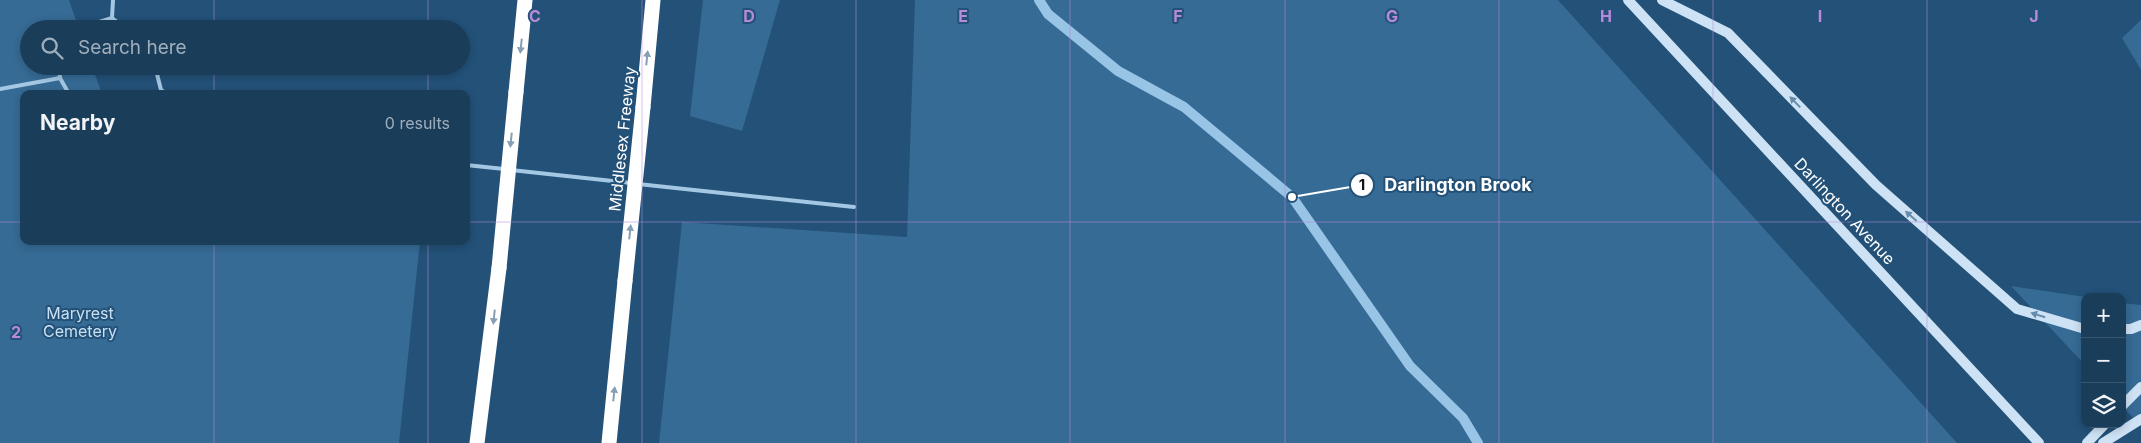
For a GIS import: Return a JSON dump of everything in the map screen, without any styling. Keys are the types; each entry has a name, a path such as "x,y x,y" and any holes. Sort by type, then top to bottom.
{"highway":[{"path":"477,443 499,268 526,0"},
{"name":"Middlesex Freeway","path":"609,443 653,0"}],"main road":[{"name":"Darlington Avenue","path":"1628,0 2039,443"},
{"path":"1662,0 1728,34 1876,185 2018,309 2081,328"},
{"path":"2126,329 2141,325"},
{"path":"2126,402 2141,387"},
{"path":"2103,443 2141,419"},
{"path":"2087,443 2101,428"}],"lane":[{"path":"112,18 113,0"},
{"path":"105,20 112,18"},
{"path":"60,75 67,90"},
{"path":"157,75 161,90"},
{"path":"0,89 60,78"},
{"path":"470,165 854,207"}],"green space":[{"name":"Maryrest Cemetery","path":"0,0 69,0 76,20 20,20 20,75 95,75 101,90 20,90 20,245 420,245 399,443 0,443"},
{"path":"703,0 780,0 742,131 690,116"},
{"path":"915,0 1558,0 1957,443 659,443 682,222 907,237"},
{"path":"2141,20 2141,70 2122,38"},
{"path":"2011,286 2081,296 2081,361"},
{"path":"2126,303 2141,305 2141,426 2126,410"}],"waterway":[{"path":"1039,0 1048,14 1118,71 1184,107 1292,197 1410,366 1463,418 1478,443"}],"place":[{"name":"Darlington Brook","path":"1292,197"}]}
